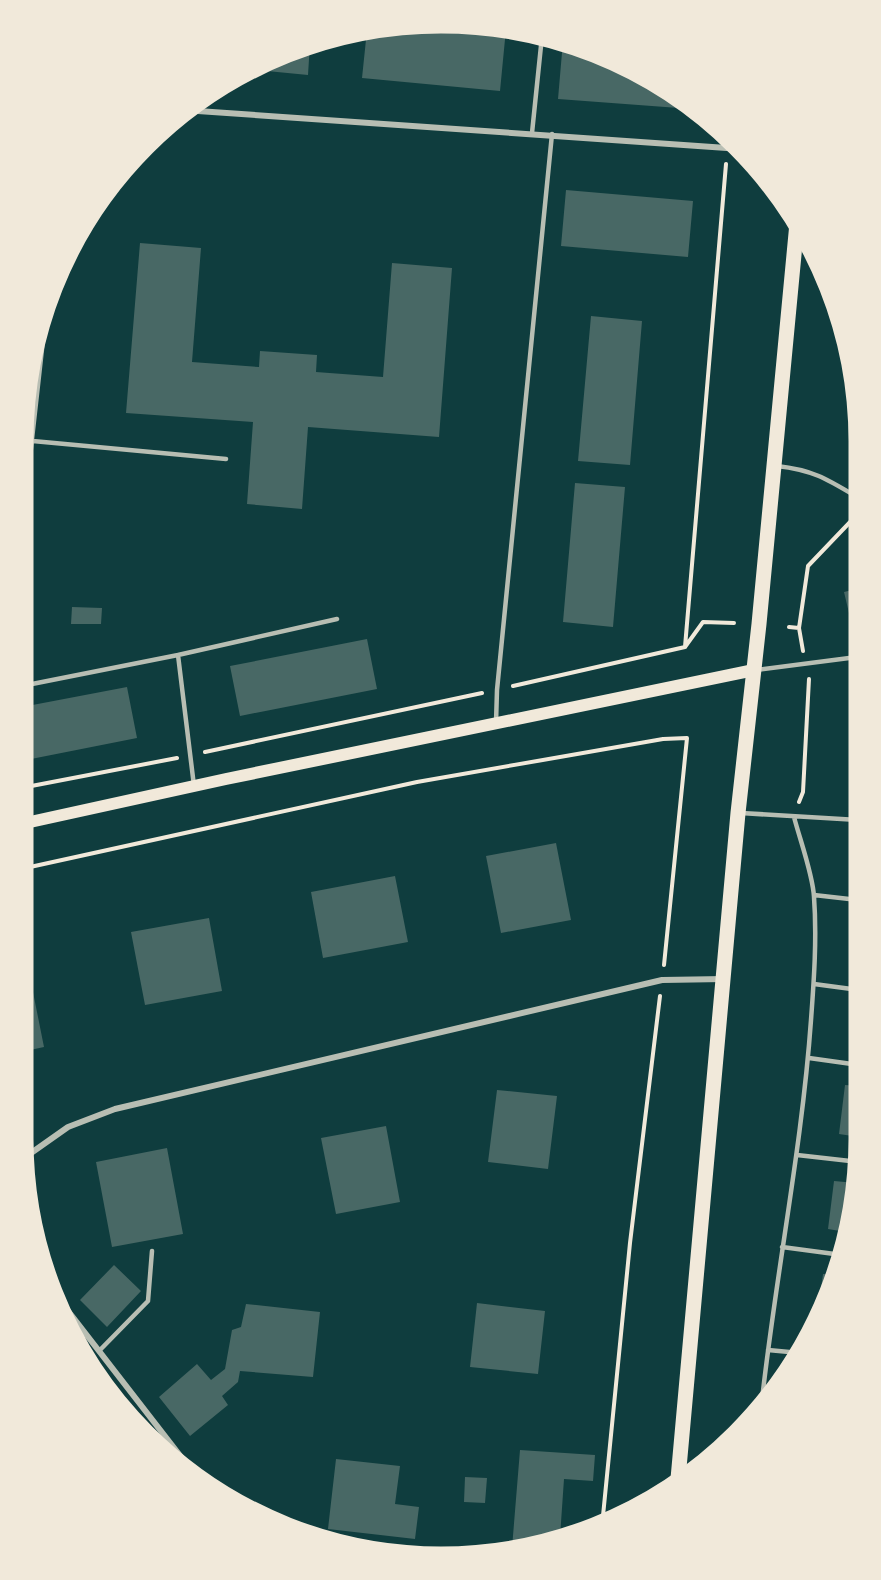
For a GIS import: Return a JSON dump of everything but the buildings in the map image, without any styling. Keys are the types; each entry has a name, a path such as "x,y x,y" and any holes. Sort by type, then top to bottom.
{"main road":[{"path":"679,1472 738,813 796,237"},
{"path":"32,822 754,670"}],"street":[{"path":"199,111 727,148"},
{"path":"32,1152 68,1127 115,1109 662,980 724,979"},
{"path":"71,1313 178,1453"}],"lane":[{"path":"532,133 541,44"},
{"path":"496,723 497,690 552,134"},
{"path":"42,346 32,441 226,459"},
{"path":"774,466 803,469 827,479 850,493"},
{"path":"32,684 178,655 337,619"},
{"path":"178,655 194,786"},
{"path":"754,670 850,658"},
{"path":"738,813 850,820"},
{"path":"763,1390 797,1155 814,984 814,895 794,817"},
{"path":"814,895 850,899"},
{"path":"814,984 850,989"},
{"path":"808,1058 850,1064"},
{"path":"797,1155 849,1161"},
{"path":"782,1247 833,1254"},
{"path":"100,1350 148,1301 152,1251"},
{"path":"768,1350 790,1352"}],"path":[{"path":"685,647 727,148"},
{"path":"32,786 497,690 685,647 703,622 734,622"},
{"path":"789,627 799,628"},
{"path":"32,868 417,782 663,739 687,738 662,980 630,1243 604,1514"}]}
